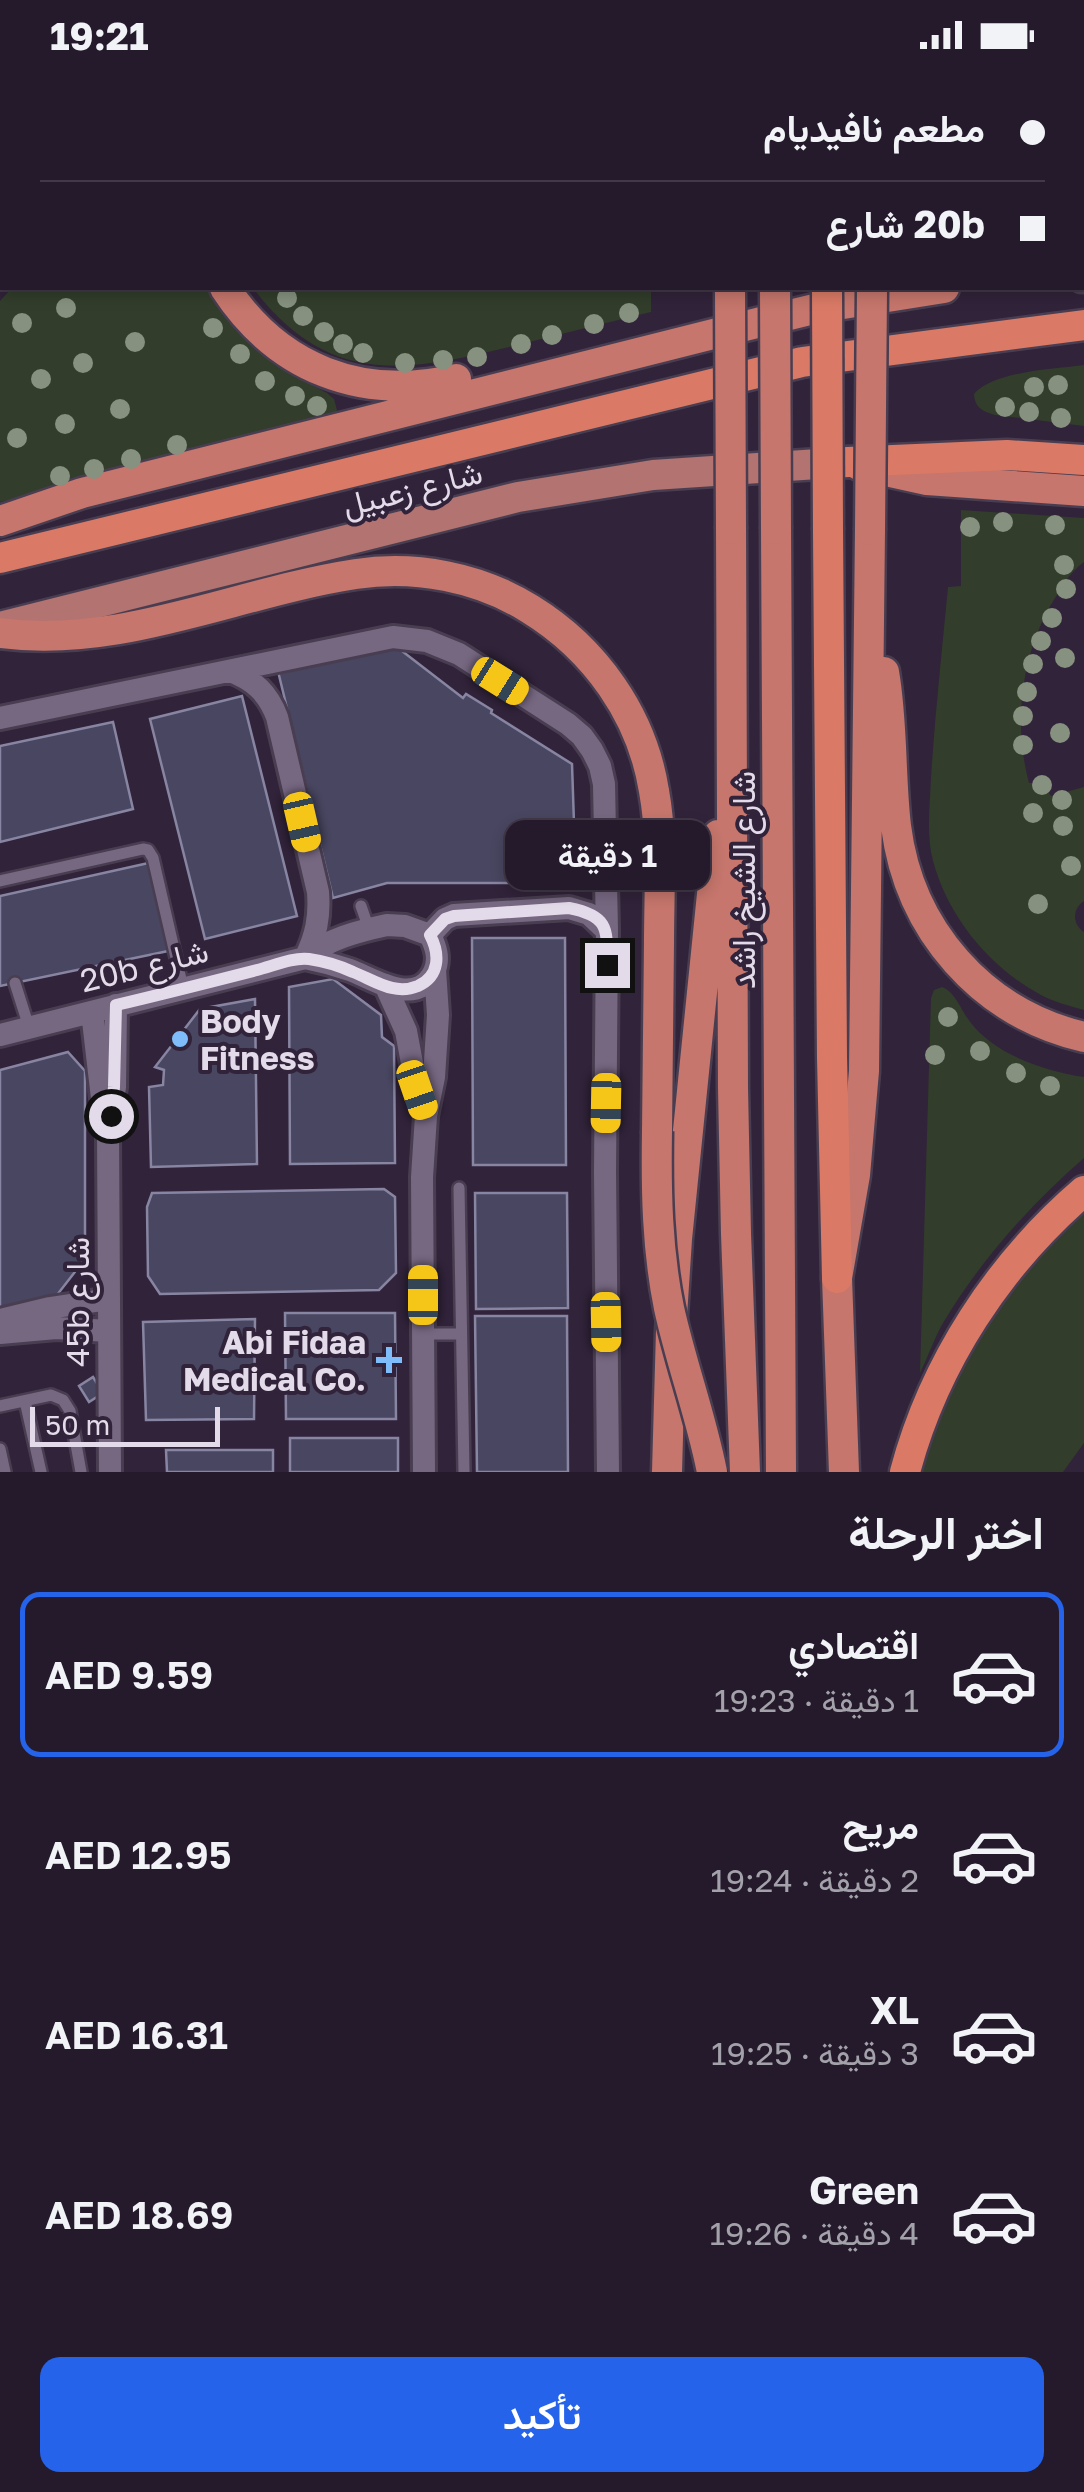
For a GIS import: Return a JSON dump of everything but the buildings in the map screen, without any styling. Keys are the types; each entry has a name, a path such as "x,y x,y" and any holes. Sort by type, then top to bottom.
{"highway":[{"path":"226,290 258,329 298,360 345,379 395,387 445,382 685,326 753,324"},
{"path":"730,290 736,1234 745,1472"},
{"name":"شارع الشيخ راشد","path":"774,290 781,1472"},
{"path":"827,290 832,1017 844,1472"},
{"path":"837,1278 855,1175 864,1071 872,290"},
{"path":"0,521 82,493 753,324 818,308 931,290"},
{"path":"0,558 802,362 1084,325"},
{"path":"848,462 1007,454 1084,460"},
{"path":"848,462 927,480 1084,492"},
{"path":"0,630 48,637 116,631 296,586 382,571 464,580 521,603 546,619 590,658 625,706 648,761 654,790 659,870 656,1197 662,1268 676,1339 712,1472"},
{"path":"869,621 890,709 897,829 921,911 954,959 996,998 1042,1024 1084,1037"},
{"path":"667,1472 678,1239 714,856 733,779"},
{"path":"905,1472 926,1408 970,1323 1040,1232 1084,1191"}],"main road":[{"name":"شارع زعبيل","path":"0,630 518,497 653,475 848,462"}],"street":[{"path":"0,718 376,639 410,638 459,654 582,736 600,766 604,784 608,1472"},
{"path":"230,671 255,683 277,717 324,919 304,958 340,967 398,990 422,985 435,970"},
{"path":"430,935 445,919 454,916 569,908 589,914 607,931"},
{"path":"369,929 405,926 430,935 438,958 434,1077 426,1116 422,1177 424,1472"},
{"name":"20b شارع","path":"0,1034 304,958 324,945 369,929"},
{"path":"386,987 406,1032 426,1116"},
{"name":"45b شارع","path":"108,1131 114,1087 116,1005"},
{"name":"45b شارع","path":"92,1012 108,1131 110,1472"},
{"path":"0,1320 109,1298"},
{"path":"0,1333 56,1328 109,1331"}],"lane":[{"path":"0,881 148,850 183,988"},
{"path":"361,906 369,929"},
{"path":"16,983 29,1027"},
{"path":"459,1188 464,1472"},
{"path":"424,1334 460,1334"},
{"path":"0,1406 51,1395 68,1404 81,1472"},
{"path":"25,1401 41,1472"},
{"path":"0,1448 5,1472"}],"green space":[{"path":"10,290 215,290 236,324 260,351 327,393 337,410 334,415 285,431 0,502 0,301"},
{"path":"255,290 651,290 651,312 471,356 401,366 339,357 309,342 281,320"},
{"path":"1084,365 1084,426 995,415 976,403 974,394 995,380"},
{"path":"961,510 1084,518 1084,562 1064,583 1046,613 1029,660 1021,734 1029,783 1042,783 1051,796 1084,787 1084,901 1075,916 1084,932 1084,1010 1041,995 988,956 949,902 933,861 929,820 934,730 948,587 961,586"},
{"path":"942,987 955,997 981,1034 1007,1053 1053,1071 1084,1077 1084,1158 1025,1215 973,1278 943,1323 920,1373 931,998 934,990"},
{"path":"1084,1209 1084,1443 1063,1472 919,1472 950,1383 977,1335 1027,1269"}],"place":[{"name":"Body Fitness","path":"180,1039"},
{"name":"Abi Fidaa Medical Co.","path":"389,1360"}],"route":[{"path":"111,1116 116,1005 304,958 340,967 386,987 410,989 422,985 435,970 438,958 430,935 445,919 464,914 578,910 600,921 607,931 607,965"}]}
